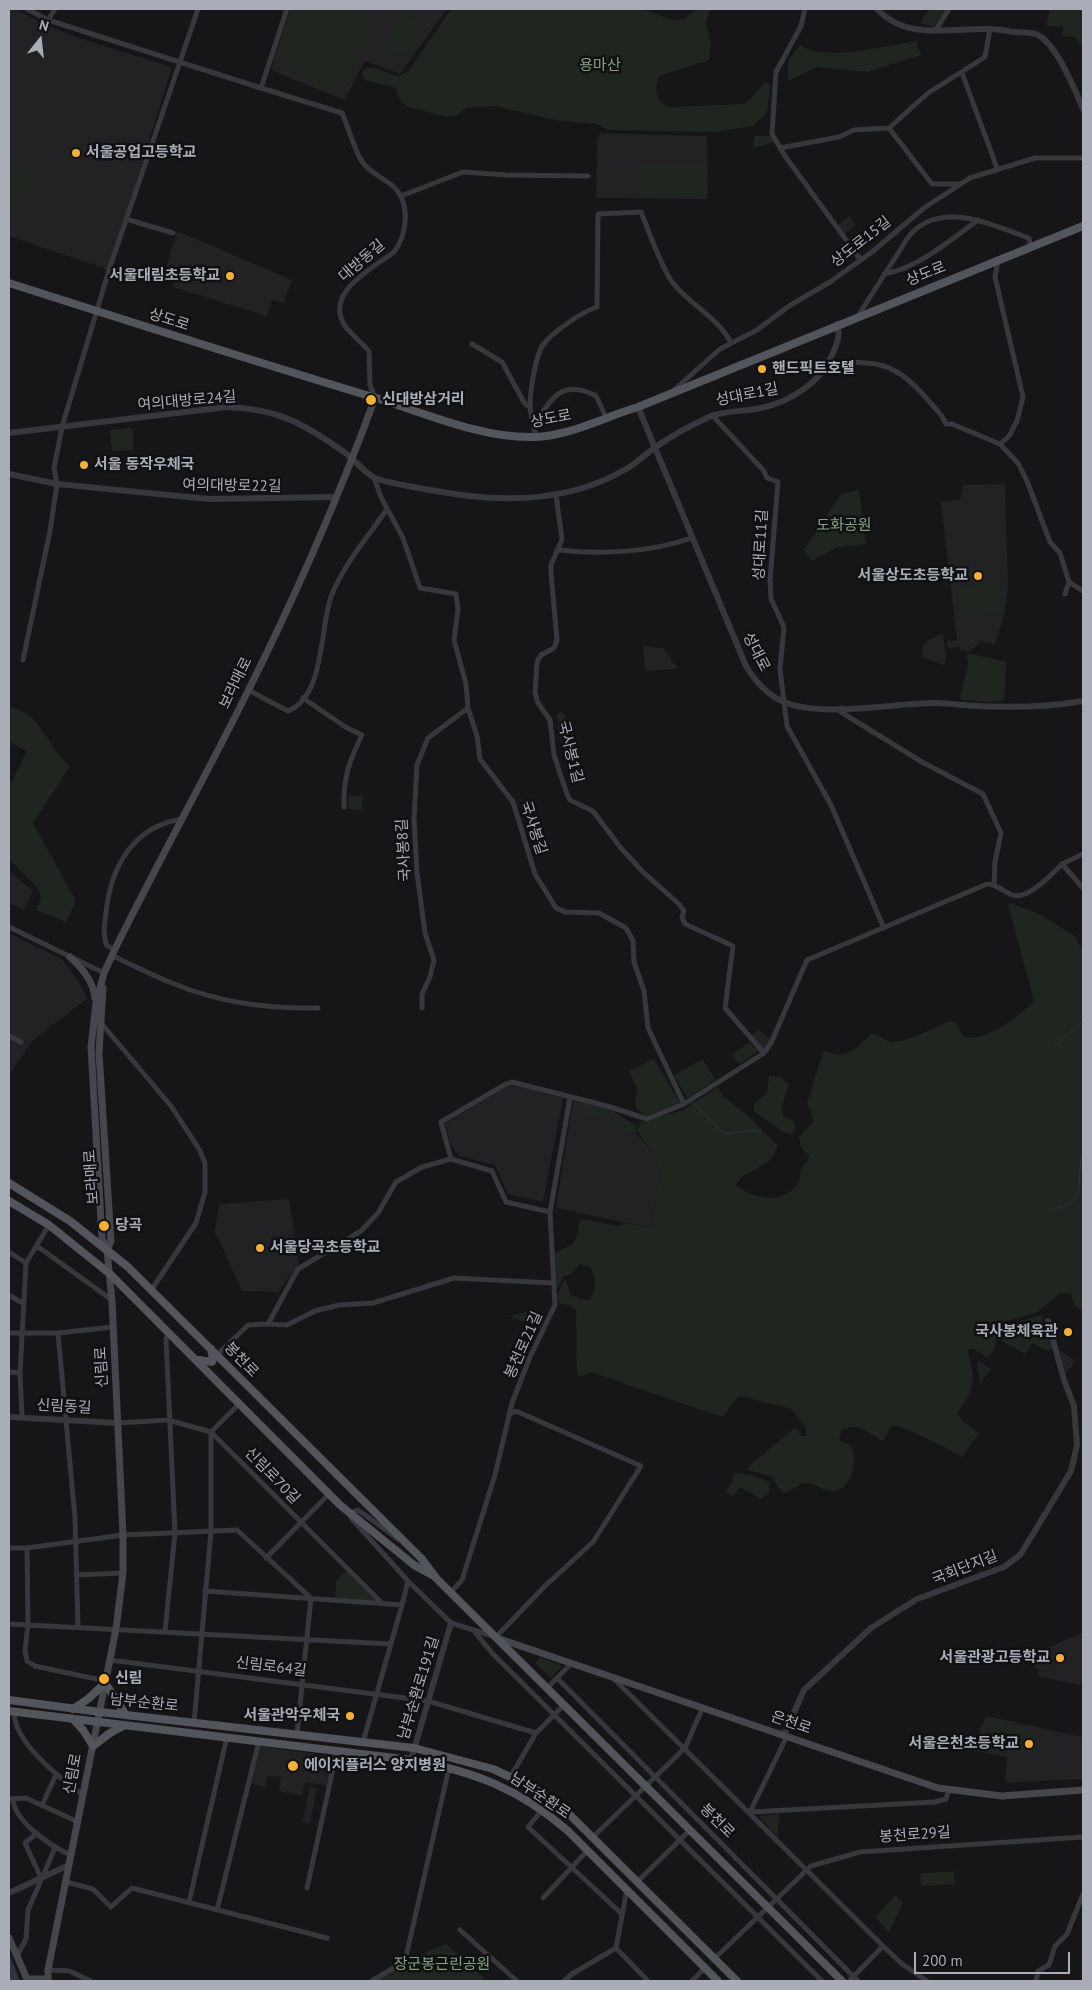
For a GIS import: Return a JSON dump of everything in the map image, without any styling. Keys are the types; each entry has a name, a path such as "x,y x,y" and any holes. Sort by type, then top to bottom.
{"main road":[{"name":"상도로","path":"9,283 266,366 375,398 502,435 535,437 573,430 638,407 837,324 1083,226"},
{"name":"보라매로","path":"107,1250 102,1239 91,1047 96,1003 104,972 248,690 306,569 352,461 375,398"},
{"path":"70,957 80,966 94,986 96,1003"},
{"name":"보라매로","path":"104,972 100,1022 100,1079 111,1241 107,1250"},
{"name":"봉천로","path":"9,1183 70,1220 152,1289 421,1558 436,1578 842,1981"},
{"name":"봉천로","path":"9,1201 49,1225 110,1274 198,1359 340,1505 414,1565 436,1578"},
{"name":"신림로","path":"48,1981 48,1970 116,1629 123,1573 124,1535 112,1301 107,1250"},
{"path":"198,1359 212,1362 213,1354 210,1348"},
{"path":"238,1401 236,1387 247,1386"},
{"name":"은천로","path":"496,1638 786,1735 948,1793 1002,1796 1083,1790"},
{"path":"73,1709 88,1700 106,1682 126,1715"},
{"name":"남부순환로","path":"9,1700 414,1748 470,1761 511,1776 556,1803 601,1844 737,1981"},
{"name":"남부순환로","path":"11,1712 411,1760 450,1768 494,1782 542,1810 590,1852 718,1981"},
{"path":"73,1719 84,1730 93,1746 110,1733 125,1725"},
{"path":"590,1852 592,1844 601,1844"},
{"path":"9,1938 27,1979 48,1981"},
{"path":"696,1959 702,1962 706,1960 708,1956 707,1950"}],"street":[{"path":"27,9 48,20 342,113 363,163 395,188 400,196 463,172 507,175 588,176"},
{"path":"48,20 55,9"},
{"path":"23,660 50,531 57,484 54,468 62,427 157,122 198,9"},
{"path":"261,88 287,9"},
{"path":"805,9 801,26 776,72 772,134 780,148 860,259"},
{"path":"877,9 883,15 903,27 935,31 990,29 1038,35 1056,54 1067,73 1083,109"},
{"path":"935,31 949,9"},
{"path":"780,148 839,137 854,130 889,128 928,93 985,58 990,29"},
{"path":"962,73 997,168"},
{"path":"889,128 932,184 962,184"},
{"name":"상도로15길","path":"672,392 720,349 757,330 789,306 830,282 924,208 962,184 997,168 1035,158 1083,158"},
{"name":"대방동길","path":"375,398 370,385 369,351 344,325 341,307 344,294 351,284 394,252 398,246 405,222 405,213 400,196"},
{"path":"535,437 530,407 539,354 549,338 597,307 598,214 641,212 672,282 695,306 720,325 730,343"},
{"path":"858,316 909,236 914,230 933,219 964,216 978,220 1029,238 1031,248"},
{"path":"126,219 173,233"},
{"path":"884,274 905,267 937,250 978,220"},
{"path":"900,228 909,236"},
{"path":"998,260 995,277 1023,397 1016,421 1009,436 1000,444"},
{"name":"성대로1길","path":"556,495 602,482 628,468 682,430 712,415 761,408 787,401 820,375 829,362 839,337 837,324"},
{"path":"472,344 502,362 525,404 530,407"},
{"path":"829,362 869,361 904,374 915,384 946,424 952,424 1000,444 1018,463 1027,481 1050,542 1060,553 1069,582 1065,594"},
{"path":"534,423 545,408 563,391 577,388 596,396 600,400 606,417"},
{"name":"여의대방로24길","path":"9,433 227,407 256,408 279,414 298,422 346,454 352,461"},
{"name":"성대로","path":"638,407 746,666 756,682 784,702 801,707 841,708 935,703 1009,707 1083,700"},
{"name":"성대로11길","path":"712,415 764,470 767,478 778,482 770,580 771,599 784,627 780,669 784,702"},
{"name":"국사봉길","path":"352,461 374,478 402,538 420,588 456,594 458,610 454,640 466,684 468,708 477,736 480,759 513,802 534,871 552,904 565,912 599,912 626,928 633,941 634,962 644,991 648,1028 684,1104"},
{"name":"여의대방로22길","path":"9,474 57,484 131,493 209,499 336,497"},
{"path":"374,478 468,496 505,498 556,495"},
{"name":"국사봉1길","path":"556,495 562,539 559,550 551,565 557,640 554,648 542,655 537,662 535,693 538,703 550,720 554,755 567,794 570,800 593,811 620,847 643,872 679,904 684,911 682,918 685,924 733,946 725,1008 764,1053"},
{"path":"248,690 288,711 296,708 303,698 318,664 332,594 343,573 387,509"},
{"path":"559,550 598,552 653,548 692,538"},
{"path":"1069,582 1083,591"},
{"path":"303,698 347,728 362,735 353,752 344,783 344,807"},
{"path":"784,702 787,726 831,805 884,928"},
{"name":"국사봉8길","path":"422,1008 422,994 430,977 434,960 426,938 417,874 414,819 417,765 428,738 468,708"},
{"path":"841,708 841,712 922,762 983,794 1000,833 995,862 994,885"},
{"path":"182,820 156,826 129,848 120,861 109,898 104,934 107,946 114,952 172,984 218,998 267,1006 318,1008"},
{"path":"451,1159 441,1122 512,1082 607,1106 647,1119 684,1104 764,1053 771,1043 807,960 987,884 994,885 1012,895 1027,894 1062,864 1083,854"},
{"path":"1062,864 1083,888"},
{"path":"9,927 104,972"},
{"path":"100,1022 171,1106 199,1149 205,1163 206,1192 196,1223 152,1289"},
{"path":"9,1036 21,1042"},
{"name":"봉천로21길","path":"451,1592 462,1580 494,1475 512,1403 530,1357 555,1306 550,1212 570,1098"},
{"path":"268,1324 298,1269 362,1231 378,1213 396,1182 422,1167 451,1159 492,1171 506,1202 550,1212"},
{"path":"22,1417 20,1373 26,1263 49,1225"},
{"path":"37,1246 112,1301"},
{"path":"9,1252 26,1263"},
{"path":"217,1355 248,1325 286,1325 321,1309 339,1305 373,1303 454,1278 553,1283"},
{"path":"9,1295 24,1304"},
{"name":"국회단지길","path":"786,1735 804,1690 871,1628 917,1599 1004,1567 1020,1555 1034,1534 1071,1471 1077,1445 1074,1406 1064,1380 1048,1321"},
{"path":"9,1333 58,1333 113,1327"},
{"path":"58,1333 67,1419 76,1542 78,1627"},
{"path":"165,1631 175,1533 168,1420 166,1338 170,1333"},
{"path":"9,1372 20,1373"},
{"path":"194,1723 211,1531 212,1432 238,1401"},
{"path":"340,1505 408,1580 451,1623 496,1638 539,1591 593,1542 641,1466 630,1459 598,1449 566,1432 516,1411 510,1414"},
{"name":"신림동길","path":"9,1417 118,1423"},
{"path":"118,1423 168,1420 212,1432"},
{"name":"신림로70길","path":"212,1432 301,1524 382,1603"},
{"path":"266,1558 329,1494"},
{"path":"362,1530 352,1515 354,1510 358,1510 407,1545"},
{"path":"9,1548 27,1548 124,1535 237,1530 311,1598"},
{"path":"27,1548 28,1624 25,1651 27,1660 35,1666 106,1682"},
{"path":"76,1575 123,1573"},
{"path":"363,1742 408,1580"},
{"path":"206,1591 402,1604"},
{"path":"297,1734 311,1598"},
{"name":"남부순환로191길","path":"411,1760 451,1623"},
{"path":"9,1624 390,1644"},
{"path":"474,1631 492,1653 678,1841 822,1981"},
{"name":"신림로64길","path":"110,1660 428,1701 536,1733"},
{"path":"547,1688 572,1663"},
{"path":"612,1676 883,1946 924,1980"},
{"name":"봉천로","path":"557,1678 776,1898 854,1980"},
{"name":"남부순환로","path":"511,1776 536,1733 564,1705"},
{"path":"593,1837 686,1748 703,1707"},
{"name":"남부순환로","path":"11,1712 14,1724 22,1736 56,1775 83,1795"},
{"name":"남부순환로","path":"134,1728 228,1739"},
{"path":"750,1812 786,1735"},
{"path":"189,1902 228,1739"},
{"path":"217,1910 258,1742"},
{"path":"307,1888 338,1751"},
{"path":"372,1981 405,1961 450,1768"},
{"path":"42,1805 56,1775"},
{"path":"750,1812 935,1802 948,1793"},
{"path":"71,1854 55,1848 37,1833 14,1807 11,1799 26,1798 78,1822"},
{"path":"542,1810 528,1827 622,1914"},
{"path":"638,1881 689,1831"},
{"path":"37,1833 24,1843 41,1878"},
{"name":"봉천로29길","path":"766,1907 806,1869 860,1852 1083,1836"},
{"path":"17,1956 25,1943 26,1916 55,1848"},
{"path":"543,1898 590,1852"},
{"path":"9,1893 69,1865"},
{"path":"66,1882 93,1888 111,1907 132,1888 327,1938"},
{"path":"564,1981 572,1974 616,1948 628,1891"},
{"path":"1036,1981 1038,1971 1049,1965 1055,1946 1067,1934 1083,1894"},
{"path":"715,1958 766,1907"},
{"path":"460,1930 517,1981"},
{"path":"854,1980 883,1946"},
{"path":"616,1948 648,1981"},
{"path":"692,1981 705,1968"},
{"path":"48,1970 69,1971 91,1981"}],"shaded area":[{"name":"서울공업고등학교","path":"10,9 15,9 41,23 79,38 172,67 109,270 9,236"},
{"path":"290,9 447,9 400,74 365,61 344,100 271,70"},
{"path":"600,133 707,136 708,199 596,198 597,139"},
{"path":"849,216 856,226 844,235 838,225"},
{"name":"서울대림초등학교","path":"177,231 292,280 284,303 272,300 267,316 173,287 178,272 166,268"},
{"name":"서울상도초등학교","path":"1005,484 1008,589 1004,615 995,644 981,641 970,652 960,650 959,647 948,648 947,641 957,640 941,502 960,500 963,485"},
{"path":"943,634 946,658 944,665 921,657 924,642"},
{"path":"643,646 663,648 678,669 645,671"},
{"path":"9,871 33,891 24,910 9,903"},
{"path":"9,933 61,959 71,970 88,998 33,1040 9,1075"},
{"path":"759,1030 771,1040 763,1050 751,1035"},
{"path":"514,1085 563,1098 543,1202 508,1194 495,1165 459,1156 450,1143 445,1124 507,1086"},
{"path":"573,1100 608,1108 636,1126 636,1133 653,1153 660,1174 651,1228 556,1208"},
{"name":"서울당곡초등학교","path":"289,1199 299,1264 278,1292 242,1291 215,1232 219,1204"},
{"path":"1060,1350 1075,1360 1068,1372 1065,1372"},
{"name":"서울관광고등학교","path":"1083,1632 1083,1686 1037,1676 1039,1670 1033,1665 1041,1651"},
{"name":"서울은천초등학교","path":"986,1716 1083,1737 1083,1779 1005,1783 1007,1757 972,1750"},
{"name":"에이치플러스 양지병원","path":"260,1746 333,1757 328,1786 305,1782 302,1796 282,1792 279,1789 281,1777 268,1776 265,1787 250,1783"},
{"name":"에이치플러스 양지병원","path":"310,1787 317,1788 310,1824 302,1822"},
{"path":"9,1953 20,1981 9,1981"}],"green space":[{"path":"293,9 344,9 375,21 339,93 300,75 288,60 284,50 283,34"},
{"name":"용마산","path":"451,9 641,9 676,21 684,19 697,9 710,9 706,23 711,43 709,60 659,76 656,91 659,100 671,107 743,104 767,82 770,85 767,113 753,126 714,132 608,130 596,124 560,121 495,106 466,108 456,116 448,117 408,107 400,100 396,88 365,80 362,74 365,68 376,68 392,75 403,75 408,72"},
{"path":"929,9 946,9 934,27 920,23"},
{"path":"1050,9 1083,9 1083,49 1075,37 1062,36 1063,27 1046,26"},
{"path":"398,13 423,22 407,56 385,48"},
{"path":"916,41 921,55 867,72 817,67 788,81 788,61 800,45 811,50 840,53"},
{"path":"754,136 770,136 774,142 753,148"},
{"path":"9,162 35,179 9,218"},
{"path":"634,164 705,165 705,196 637,197 643,188 640,184 635,184"},
{"path":"130,428 133,431 133,450 112,451 110,430"},
{"name":"도화공원","path":"859,490 866,544 837,547 812,561 804,550 841,494"},
{"path":"1000,583 1003,613 960,617 957,587"},
{"path":"967,653 1006,662 1004,700 992,702 962,700 960,696 968,665"},
{"path":"9,706 30,716 70,766 33,823 76,901 66,922 36,910 41,899 38,888 9,859 9,788 27,751 9,742"},
{"path":"562,711 567,719 572,720 573,733 567,741 559,737 557,714"},
{"path":"349,795 363,796 362,810 348,809"},
{"path":"1010,903 1041,915 1076,937 1078,944 1083,948 1083,1312 1075,1306 1071,1294 1061,1293 1036,1313 999,1323 995,1347 989,1356 986,1357 974,1349 969,1349 973,1378 972,1384 967,1397 957,1413 962,1420 979,1434 962,1457 927,1438 905,1429 892,1426 883,1441 858,1428 847,1428 841,1431 839,1440 850,1445 853,1450 853,1470 847,1483 837,1490 829,1491 810,1483 803,1483 785,1493 780,1490 772,1477 746,1469 793,1429 796,1429 802,1436 806,1436 806,1428 792,1409 740,1396 732,1403 725,1415 719,1416 591,1372 583,1376 577,1375 576,1310 570,1305 560,1304 556,1298 565,1278 571,1295 579,1299 589,1300 594,1292 595,1278 589,1267 580,1264 570,1275 563,1276 559,1287 557,1287 555,1254 568,1247 576,1239 581,1219 619,1226 625,1223 651,1228 660,1174 653,1153 637,1131 641,1122 684,1110 717,1087 723,1096 748,1116 777,1145 775,1153 770,1160 744,1176 736,1185 761,1197 778,1197 786,1194 799,1181 801,1169 809,1156 801,1147 799,1138 813,1121 807,1103 823,1053 826,1051 840,1055 846,1054 856,1048 871,1034 890,1042 900,1041 951,1021 956,1023 963,1036 981,1036 1011,1021 1034,1001 1008,905"},
{"path":"749,1042 759,1051 739,1064 732,1055"},
{"path":"654,1059 680,1103 647,1116 637,1110 635,1103 637,1088 629,1071"},
{"path":"703,1059 715,1080 687,1098 674,1075"},
{"path":"769,1076 780,1077 789,1084 782,1107 783,1115 793,1121 795,1126 793,1134 783,1132 754,1111 754,1104 767,1093"},
{"path":"583,1102 608,1109 605,1120 580,1113"},
{"path":"616,1113 635,1126 629,1135 610,1123"},
{"path":"526,1312 544,1321 541,1328 509,1316"},
{"path":"1041,1315 1052,1348 1048,1351 1032,1343 1025,1354 999,1339 1000,1326"},
{"path":"979,1361 991,1369 980,1384 977,1362"},
{"path":"734,1474 754,1476 769,1482 769,1493 761,1499 740,1487 733,1496 726,1492 733,1481"},
{"path":"348,1569 382,1603 335,1600 336,1581"},
{"path":"540,1657 562,1666 551,1678 535,1663"},
{"path":"988,1719 1029,1728 1025,1751 983,1744"},
{"path":"779,1814 780,1824 778,1825 778,1838 759,1816"},
{"path":"954,1871 955,1884 921,1886 920,1874"},
{"path":"896,1895 903,1903 889,1932 875,1917"},
{"name":"장군봉근린공원","path":"446,1944 487,1981 372,1981 405,1961"}],"waterway":[{"path":"1054,1047 1083,1021"},
{"path":"693,1103 724,1134 754,1130 762,1133"},
{"path":"1054,1209 1066,1205 1077,1194 1083,1152"}],"place":[{"name":"서울공업고등학교","path":"76,153"},
{"name":"서울대림초등학교","path":"230,276"},
{"name":"핸드픽트호텔","path":"762,369"},
{"name":"신대방삼거리","path":"371,400"},
{"name":"서울 동작우체국","path":"84,465"},
{"name":"서울상도초등학교","path":"978,576"},
{"name":"당곡","path":"104,1226"},
{"name":"서울당곡초등학교","path":"260,1248"},
{"name":"국사봉체육관","path":"1068,1332"},
{"name":"서울관광고등학교","path":"1060,1658"},
{"name":"신림","path":"104,1679"},
{"name":"서울관악우체국","path":"350,1716"},
{"name":"서울은천초등학교","path":"1029,1744"},
{"name":"에이치플러스 양지병원","path":"293,1766"}]}
